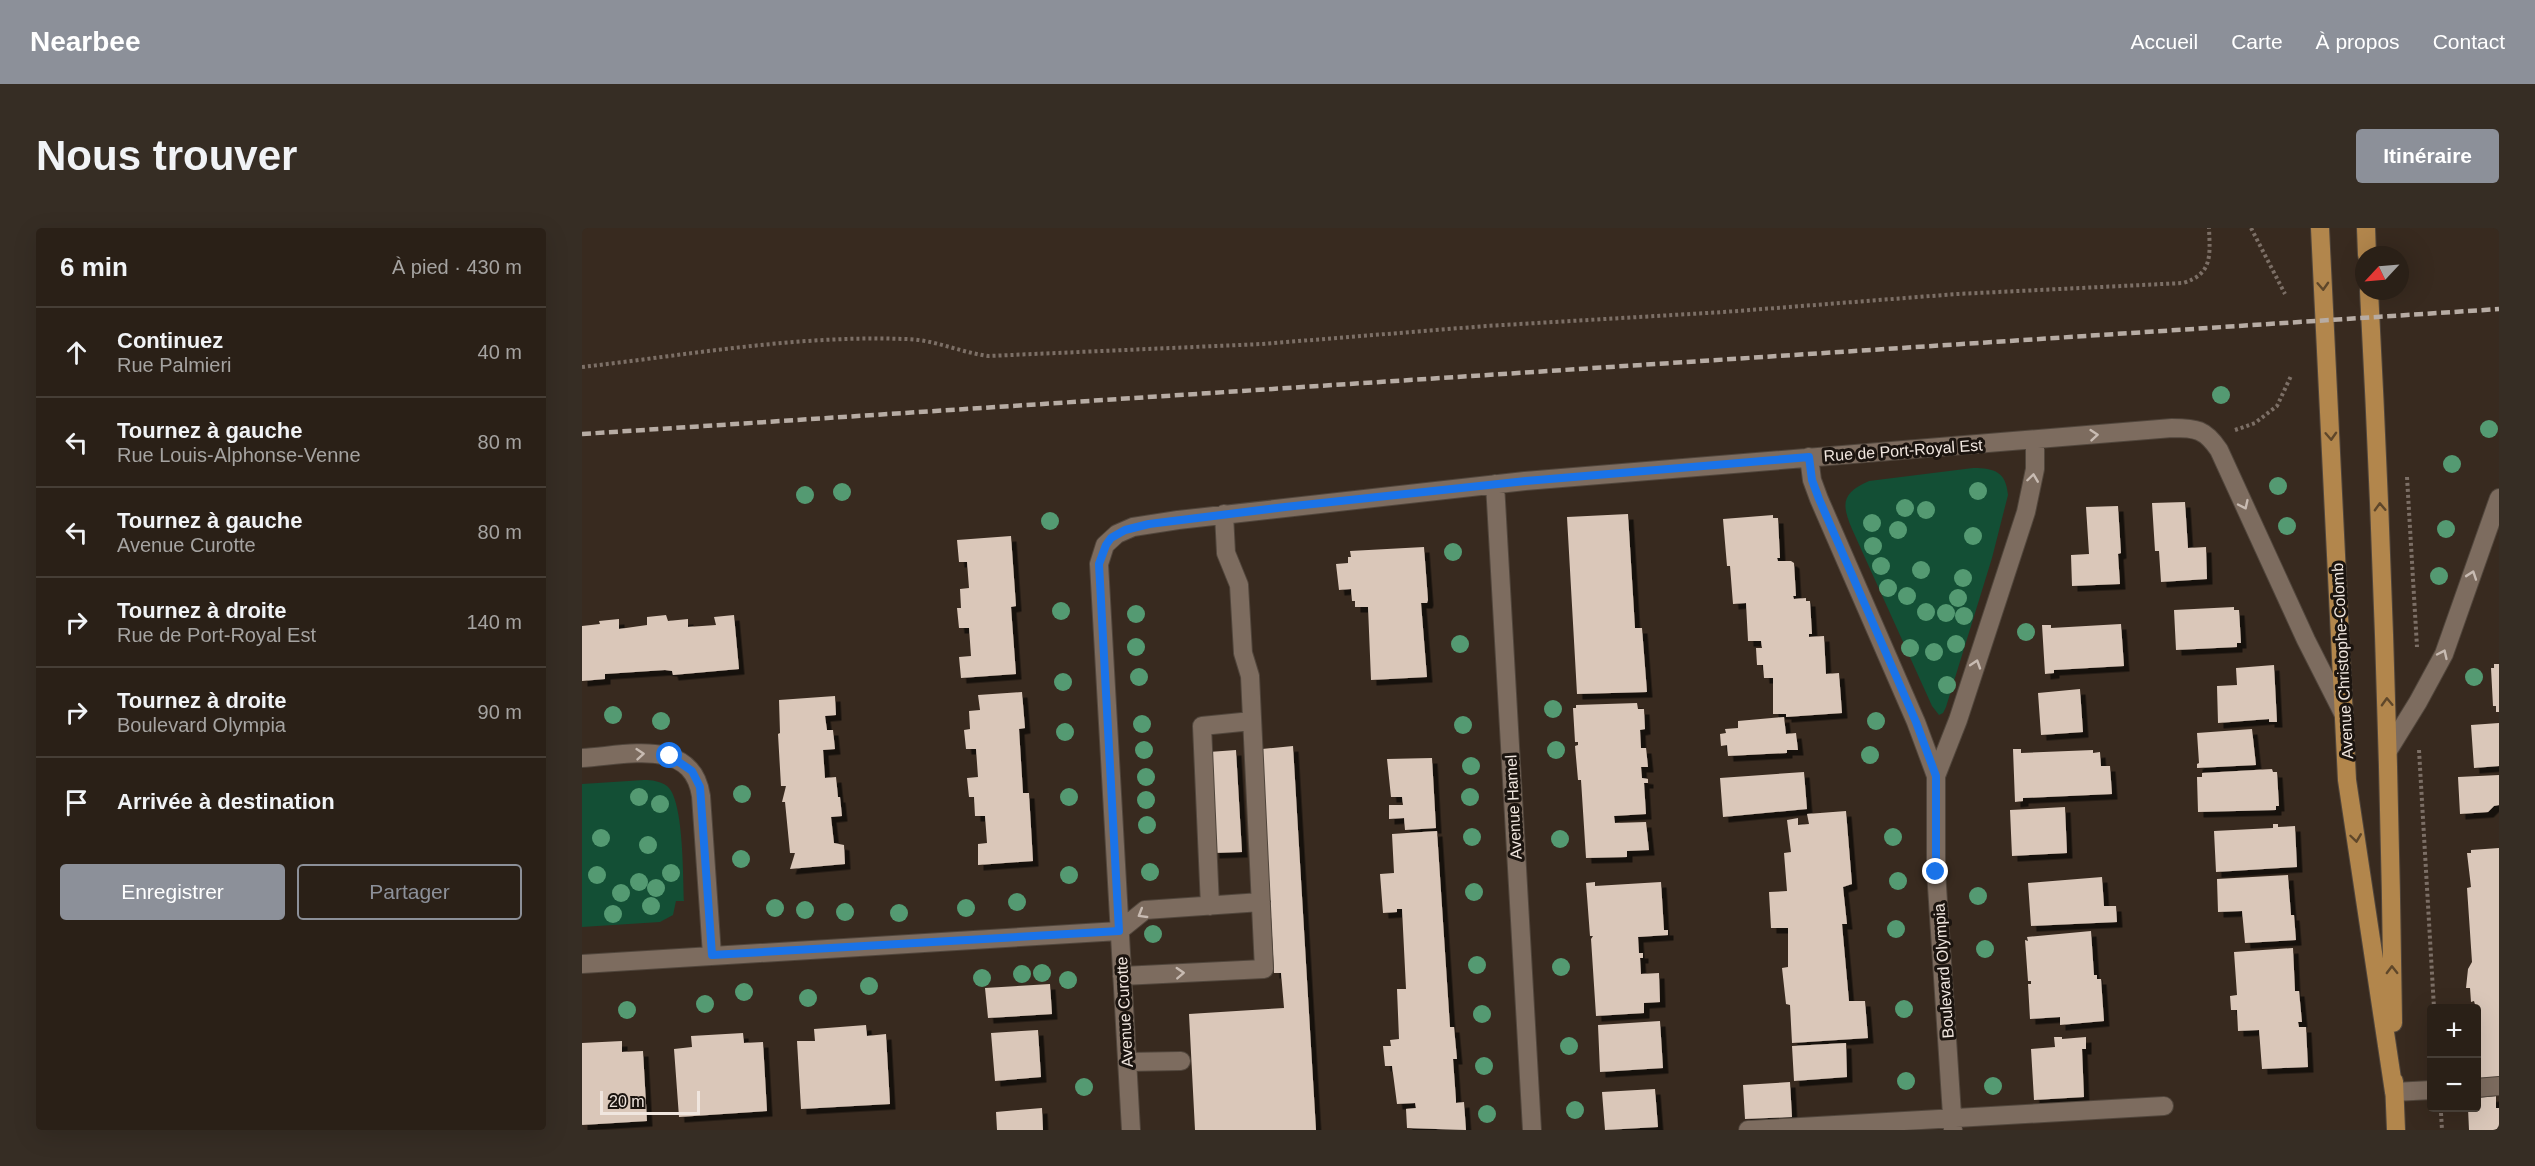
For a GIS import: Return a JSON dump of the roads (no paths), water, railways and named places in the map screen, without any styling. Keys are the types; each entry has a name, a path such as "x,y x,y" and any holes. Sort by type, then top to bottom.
{"main road":[{"name":"Avenue Christophe-Colomb","path":"2320,228 2347,780 2394,1092"},
{"path":"2366,228 2367,246"},
{"name":"Avenue Christophe-Colomb","path":"2369,300 2389,749 2396,1130"}],"street":[{"name":"Rue de Port-Royal Est","path":"1111,538 1133,527 1224,514 1495,484 2172,428 2194,429 2207,434 2218,450 2306,640 2344,716"},
{"name":"Boulevard Olympia","path":"1936,776 1958,720 2026,512 2035,469 2035,440"},
{"name":"Boulevard Olympia","path":"1809,457 1812,480 1819,499 1916,722 1936,776 1936,872 1952,1125"},
{"name":"Avenue Hamel","path":"1495,484 1532,1130"},
{"path":"2389,749 2444,654 2499,498"},
{"path":"1122,976 1264,969 1250,676 1244,654 1239,585 1226,553 1224,514"},
{"name":"Avenue Curotte","path":"1111,538 1101,555 1099,571 1131,1130"},
{"path":"1210,906 1202,726 1252,721"},
{"path":"582,758 662,754 678,759 692,771 700,787 701,796 712,955"},
{"path":"582,963 1119,931 1145,909 1261,902"},
{"path":"1127,1062 1181,1061"},
{"path":"2481,1088 2499,1086"},
{"path":"2394,1092 2427,1090"},
{"path":"1748,1130 1952,1125 2164,1106"}],"railway":[{"path":"582,434 2499,309"}]}
